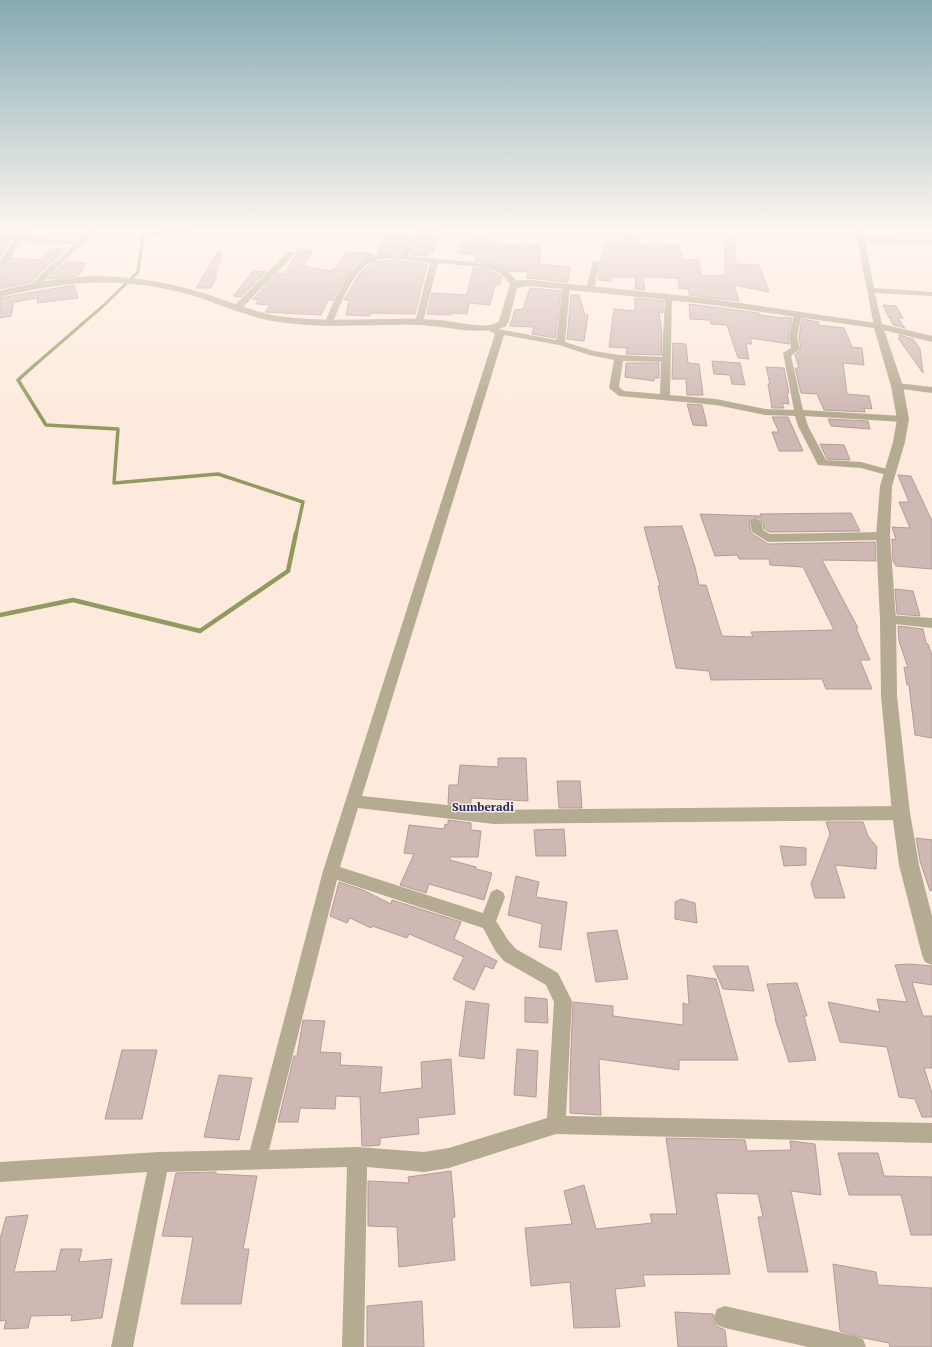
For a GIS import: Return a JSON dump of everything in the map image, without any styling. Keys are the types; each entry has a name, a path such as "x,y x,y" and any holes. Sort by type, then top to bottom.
{"street":[{"path":"0,294 13,291"},
{"path":"183,291 280,319 328,322 419,322 495,331 560,343 607,357 666,360"},
{"path":"238,307 254,291"},
{"path":"328,322 343,291"},
{"path":"419,322 427,291"},
{"path":"257,1160 331,871 495,331 504,321 512,291"},
{"path":"560,343 566,291"},
{"path":"608,291 669,297 798,314 878,326 932,339"},
{"path":"870,291 878,326 897,386 903,419 899,442 886,486 884,536 888,620 889,696 901,813 909,865 932,955"},
{"path":"883,291 932,294"},
{"path":"665,398 669,297"},
{"path":"798,314 793,337 796,349 787,354 803,426 822,463 861,465 890,473"},
{"path":"620,358 614,388 616,391 627,395 716,402 765,412 799,412 903,419"},
{"path":"897,386 932,390"},
{"path":"756,522 760,535 768,538 884,536"},
{"path":"888,620 932,623"},
{"path":"352,801 494,817 901,813"},
{"path":"331,871 488,922 502,946 510,955 552,979 563,1001 556,1125"},
{"path":"488,922 497,897"},
{"path":"0,1172 158,1162 357,1157 424,1162 449,1158 556,1125 932,1133"},
{"path":"353,1347 357,1157"},
{"path":"122,1347 158,1162"},
{"path":"725,1317 855,1347"}],"building":[{"path":"41,291 76,291 78,298 37,303 38,298 14,302 11,316 0,318 0,298"},
{"path":"237,291 247,291 241,297 233,296"},
{"path":"261,291 338,291 333,300 328,300 321,315 265,312 270,305 256,304 259,300 253,299"},
{"path":"350,291 421,291 415,314 371,313 370,316 346,315 349,300 344,300"},
{"path":"468,291 494,291 490,305 469,303 467,314 427,314 432,293 467,295"},
{"path":"529,291 561,291 555,338 532,334 534,327 510,326 515,310 523,309"},
{"path":"689,291 736,291 739,301 689,295"},
{"path":"571,295 579,295 585,315 588,315 584,341 567,339"},
{"path":"635,298 663,301 663,313 659,312 662,334 661,355 626,354 627,348 609,347 614,309 635,311"},
{"path":"689,304 759,313 760,315 792,318 788,337 789,344 750,338 752,344 746,344 749,359 738,358 727,325 711,324 710,320 690,319"},
{"path":"883,305 896,306 903,318 898,318 905,328 893,325 890,319 892,318 889,318"},
{"path":"802,319 819,322 818,325 844,328 852,347 862,348 864,365 843,363 847,394 869,396 872,409 864,408 865,412 824,410 817,394 801,393 795,368 799,368 795,355 801,349 799,337"},
{"path":"899,335 913,339 920,349 923,373 898,338 900,338"},
{"path":"673,343 686,344 688,363 699,364 703,395 687,395 686,379 672,379"},
{"path":"712,361 740,363 745,385 732,384 730,375 714,374"},
{"path":"626,363 659,363 659,378 654,378 654,381 625,377"},
{"path":"766,367 784,368 789,393 787,393 789,404 782,403 784,408 772,408 768,384 770,384"},
{"path":"687,404 702,405 707,426 693,425"},
{"path":"772,417 788,417 803,451 779,451 772,432 779,432"},
{"path":"828,419 868,421 870,429 831,426"},
{"path":"820,444 844,445 850,460 827,459"},
{"path":"898,475 911,476 932,521 932,569 896,566 893,561 892,539 896,540 892,527 910,528 899,502 909,502"},
{"path":"851,513 860,531 770,532 764,529 763,522 757,517 749,522 751,533 768,544 875,542 876,561 822,560 858,628 856,628 870,660 860,660 872,689 826,689 822,679 711,680 709,671 676,668 658,586 660,586 644,527 682,526 699,585 706,585 722,636 753,637 751,632 834,630 803,567 770,565 769,559 739,559 737,555 715,556 700,514 761,516 760,514"},
{"path":"895,589 913,591 920,616 897,614"},
{"path":"898,626 923,629 926,643 928,644 932,655 932,738 915,735 909,685 907,685 904,667 908,668 899,641"},
{"path":"498,758 526,758 528,801 471,798 471,806 448,804 449,785 458,785 460,765 498,767"},
{"path":"557,781 580,781 582,808 559,808"},
{"path":"448,820 471,823 471,830 481,831 478,857 450,857 450,860 492,873 484,900 429,884 426,893 400,885 414,854 404,853 409,825 444,829 445,824 448,825"},
{"path":"826,822 863,822 868,836 877,847 876,869 835,865 845,898 815,898 811,884 830,834"},
{"path":"564,829 566,856 536,856 534,830"},
{"path":"916,838 932,840 932,890 930,891 920,861"},
{"path":"780,846 806,848 806,865 784,866"},
{"path":"516,876 539,882 536,897 567,902 561,950 539,947 542,924 508,915"},
{"path":"339,882 363,890 391,904 392,900 461,922 454,939 497,961 493,969 485,966 474,990 453,979 464,957 409,934 407,938 372,926 371,928 350,918 347,923 330,916"},
{"path":"681,899 695,903 697,923 675,919 675,902"},
{"path":"617,930 628,979 596,982 587,933"},
{"path":"910,964 932,966 932,985 912,982 923,1016 932,1016 932,1068 924,1068 932,1093 932,1117 922,1117 915,1099 899,1097 887,1047 840,1042 828,1002 880,1012 877,999 907,1002 895,965"},
{"path":"713,966 748,966 754,991 723,989"},
{"path":"687,975 716,979 738,1060 679,1060 679,1070 599,1059 601,1115 570,1113 573,1002 613,1006 613,1016 683,1025 683,1003 689,1005"},
{"path":"797,983 807,1016 804,1016 816,1060 789,1062 775,1019 776,1020 767,984"},
{"path":"525,997 547,999 548,1023 525,1022"},
{"path":"466,1001 489,1004 484,1059 459,1056"},
{"path":"303,1020 325,1021 320,1052 341,1053 340,1065 382,1067 380,1093 422,1088 421,1062 451,1059 455,1114 418,1118 419,1134 380,1138 380,1145 370,1146 362,1146 360,1097 336,1096 335,1109 300,1108 298,1122 278,1122 294,1056 297,1056"},
{"path":"517,1049 538,1051 536,1097 514,1095"},
{"path":"122,1050 157,1050 142,1119 105,1119"},
{"path":"219,1075 252,1078 239,1140 204,1137"},
{"path":"666,1138 745,1140 747,1151 791,1150 790,1141 815,1144 821,1195 791,1191 808,1272 768,1272 758,1217 763,1217 758,1194 716,1193 730,1274 643,1275 645,1286 615,1289 620,1327 574,1328 570,1282 531,1286 525,1228 572,1224 564,1191 584,1185 596,1229 652,1223 650,1214 677,1214"},
{"path":"838,1153 878,1153 884,1176 932,1177 932,1235 911,1235 901,1195 849,1195"},
{"path":"451,1171 455,1217 452,1218 455,1260 399,1267 397,1227 368,1226 368,1181 409,1183 408,1177"},
{"path":"216,1172 216,1174 257,1176 243,1249 249,1249 241,1304 181,1304 193,1237 162,1236 176,1173"},
{"path":"28,1215 14,1272 56,1271 61,1249 82,1249 79,1262 112,1259 102,1318 71,1321 72,1315 31,1316 28,1328 4,1329 6,1320 0,1321 0,1239 6,1217"},
{"path":"833,1264 876,1272 878,1285 932,1288 932,1347 890,1347 889,1343 840,1331"},
{"path":"422,1301 424,1347 367,1347 367,1306"},
{"path":"675,1312 713,1314 716,1326 725,1330 727,1347 678,1347"}],"waterway":[{"path":"36,364 119,291"},
{"path":"37,363 18,380 46,425 118,429 114,483 218,474 303,502 296,534"},
{"path":"0,615 73,600 200,631 288,571 296,533"}],"district":[{"name":"Sumberadi","path":"483,806"}]}
